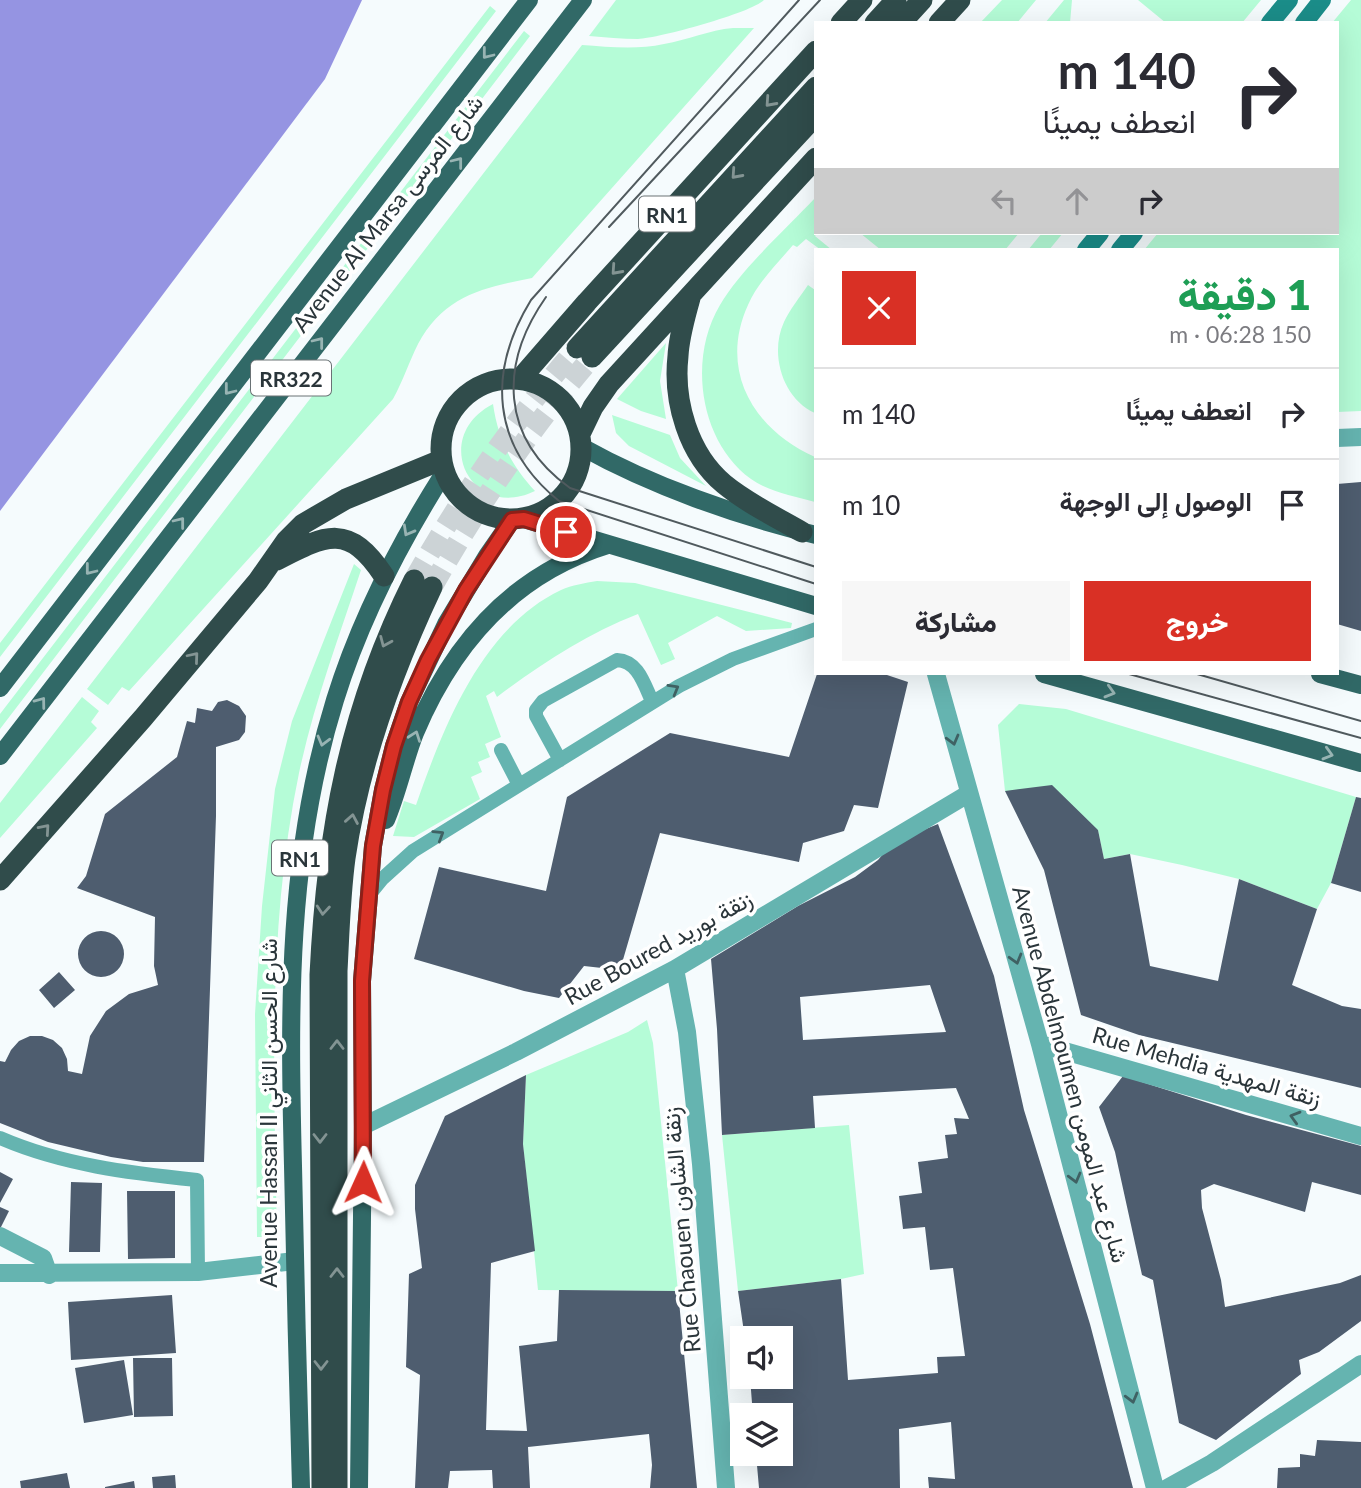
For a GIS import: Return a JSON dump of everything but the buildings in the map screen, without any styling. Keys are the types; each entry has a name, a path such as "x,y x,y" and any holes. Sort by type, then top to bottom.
{"highway":[{"path":"843,21 862,0"},
{"path":"877,21 895,0"},
{"path":"903,21 922,0"},
{"path":"941,21 960,0"},
{"name":"RN1","path":"442,466 441,441 446,423 456,406 469,393 485,384 503,378 521,378 814,53"},
{"path":"814,89 584,353 814,117"},
{"path":"581,440 593,407 609,384 814,160"},
{"path":"691,294 680,337 677,382 680,404 692,442 711,471 724,484 809,533"},
{"path":"0,880 143,718 272,563 286,541 303,524 389,480 442,466 451,486 471,507 484,514 518,520 543,513 559,500 570,488 581,461 581,440 574,418 552,392 521,378"},
{"path":"272,563 316,541 342,538 359,545 370,555 384,576"},
{"path":"322,1488 320,975 323,914 330,852 354,732 380,654 423,584 370,746 356,801 341,895 337,971 337,1488"}],"main road":[{"name":"Avenue Al Marsa شارع المرسى","path":"0,688 528,0"},
{"name":"Avenue Al Marsa شارع المرسى","path":"0,756 583,0"},
{"path":"581,440 631,471 744,516 809,533"},
{"name":"Avenue Hassan II شارع الحسن الثاني","path":"302,1488 290,985 294,910 302,848 313,786 335,700 365,617 442,466"},
{"path":"359,1488 362,981 373,846 394,746 409,702 453,613 487,556 518,520 814,605"},
{"path":"373,846 390,809 414,736 429,702 469,639 494,611 532,579 563,561 608,545"},
{"path":"1048,675 1361,763"},
{"path":"1324,675 1361,685"}],"street":[{"path":"1272,21 1289,0"},
{"path":"1306,21 1322,0"},
{"path":"1339,438 1361,437"},
{"name":"Avenue Abdelmoumen شارع عبد المومن","path":"936,675 1040,1044 1156,1488"},
{"name":"Rue Boured زنقة بوريد","path":"363,1126 516,1052 675,969 968,794"},
{"name":"Rue Chaouen زنقة الشاون","path":"675,969 687,1032 699,1151 726,1488"},
{"name":"Rue Mehdia زنقة المهدية","path":"1040,1044 1361,1136"},
{"path":"0,1236 43,1258 49,1275"},
{"path":"0,1273 49,1275 198,1272 295,1266"},
{"path":"1167,1488 1212,1463 1361,1364"}],"lane":[{"path":"369,894 382,878 413,851 652,701 705,671 814,630"},
{"path":"560,760 536,716 536,710 543,701 617,660 631,663 636,668 652,701"},
{"path":"501,750 519,785"},
{"path":"0,1138 31,1151 70,1162 197,1180 198,1272"}],"green space":[{"path":"616,0 764,0 724,18 649,38 589,36"},
{"path":"1002,0 1036,0 1019,21 982,21"},
{"path":"1064,0 1072,0 1070,21 1047,21"},
{"path":"1138,0 1261,0 1244,21 1164,21"},
{"path":"1351,0 1361,0 1361,411 1339,412 1339,248 1146,248 1156,235 1339,235 1339,21 1334,21"},
{"path":"490,6 496,11 0,657 0,643"},
{"path":"733,28 754,28 532,278 466,297 452,305 428,328 393,399 129,691 122,687 108,705 87,689 582,45 623,48 654,46"},
{"path":"524,31 530,36 0,729 0,714"},
{"path":"814,199 814,235 830,248 818,248 806,239 797,247 793,245 752,297 740,329 737,353 747,396 759,414 793,445 814,456 814,502 766,487 751,479 733,463 710,421 704,398 704,349 710,326 729,291 752,263"},
{"path":"862,235 1017,235 1007,248 879,248"},
{"path":"1040,235 1061,235 1051,248 1030,248"},
{"path":"808,285 814,289 814,412 804,406 787,386 779,361 780,335 792,308"},
{"path":"666,343 660,381 666,419 617,399"},
{"path":"493,404 498,429 507,451 535,491 512,498 492,495 477,486 466,472 461,454 464,436 474,418"},
{"path":"612,415 670,435 680,458 706,486 629,446 616,433"},
{"path":"354,564 361,570 312,721 289,831 277,946 275,1004 277,1237 257,1237 255,1014 262,906 275,789 292,721"},
{"path":"597,581 635,583 792,623 791,628 746,631 717,616 668,643 675,659 661,665 638,614 582,640 497,697 494,691 486,696 501,737 485,744 490,757 478,762 482,772 471,777 480,799 414,837 393,836 404,801 416,805 453,713 487,654 508,629 533,607 565,588"},
{"path":"82,697 99,711 91,722 97,728 0,838 0,803"},
{"path":"1019,704 1066,709 1356,797 1331,883 1317,909 1239,879 1182,865 1130,854 1104,859 1098,830 1005,791 998,725"},
{"path":"647,1020 653,1043 678,1291 538,1290 523,1144 526,1075 628,1032"},
{"path":"849,1125 864,1274 738,1291 722,1135"}],"shaded area":[{"path":"0,0 362,0 325,79 0,511"}],"tunnel":[{"path":"414,580 450,519 490,460 577,348"},
{"path":"432,587 506,468 592,357"}],"tram line":[{"path":"799,0 531,300 507,354 503,407 509,432 520,457 536,480 559,501 814,583"},
{"path":"609,227 820,0"},
{"path":"546,297 520,348 514,374 514,399 519,423 530,446 547,468 570,488 814,566"},
{"path":"1133,675 1361,738"},
{"path":"1200,675 1361,721"}],"route":[{"path":"363,1182 362,981 373,846 394,746 409,702 446,624 512,520 524,519 566,532"}]}
